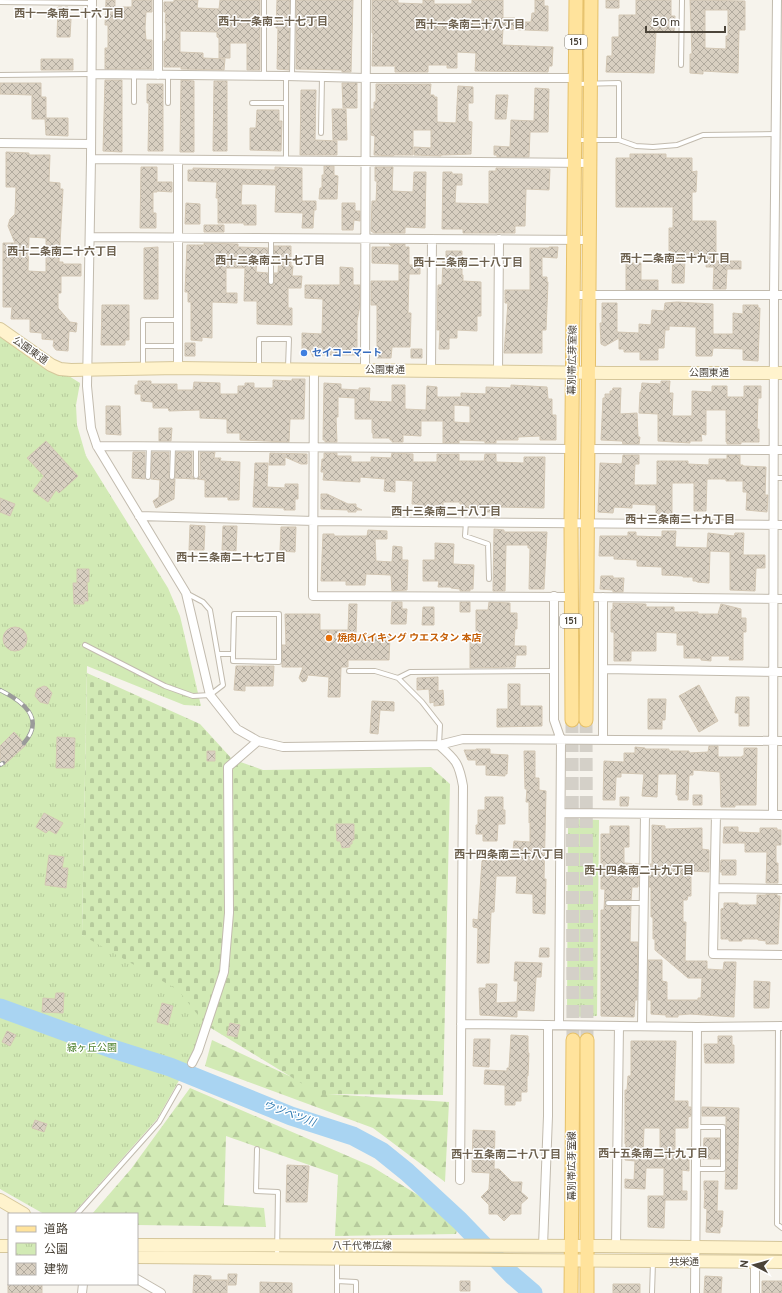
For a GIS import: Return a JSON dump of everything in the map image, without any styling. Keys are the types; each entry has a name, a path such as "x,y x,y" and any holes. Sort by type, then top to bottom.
{"main road":[{"name":"幕別帯広芽室線","path":"572,720 571,522 576,163 576,0"},
{"name":"幕別帯広芽室線","path":"586,720 591,0"},
{"name":"幕別帯広芽室線","path":"571,1293 573,1040"},
{"name":"幕別帯広芽室線","path":"586,1293 587,1040"}],"street":[{"path":"158,0 158,75"},
{"path":"364,370 366,0"},
{"path":"773,815 778,741 777,0"},
{"path":"92,2 87,386 91,428 97,446 179,579 186,593 210,695 237,730 258,741 282,747 439,745 463,739 778,741"},
{"path":"92,74 576,81"},
{"path":"0,143 91,144"},
{"path":"91,159 590,163"},
{"path":"178,160 178,368"},
{"path":"90,237 590,240"},
{"path":"431,370 432,239"},
{"path":"498,372 499,239"},
{"path":"574,295 778,295"},
{"name":"公園東通","path":"0,329 51,365 60,369 71,370 178,368 589,373 778,373"},
{"path":"314,370 314,596 571,597"},
{"path":"97,446 572,449"},
{"path":"588,449 778,450"},
{"path":"139,516 314,521 778,524"},
{"path":"554,596 554,720 562,740 559,1025"},
{"path":"586,597 778,598"},
{"path":"603,597 603,740"},
{"path":"604,668 778,672"},
{"path":"192,1063 198,1051 224,972 229,912 228,767 258,741"},
{"path":"439,745 456,762 460,770 463,786 460,1180"},
{"path":"562,813 782,816"},
{"path":"642,1026 645,814"},
{"path":"716,815 713,954 782,955"},
{"path":"715,888 782,889"},
{"path":"461,1024 697,1027 780,1026"},
{"path":"543,1246 548,1116 548,1025"},
{"path":"616,1246 619,1026"},
{"path":"695,1293 697,1027"},
{"path":"0,1200 22,1213"},
{"name":"八千代帯広線","path":"138,1245 587,1246"},
{"name":"共栄通","path":"587,1246 782,1248"},
{"name":"八千代帯広線","path":"138,1257 586,1261"},
{"name":"共栄通","path":"586,1261 782,1262"},
{"path":"755,1262 755,1293"},
{"path":"138,1280 161,1293"}],"lane":[{"path":"264,0 264,76"},
{"path":"286,161 286,103 293,0"},
{"path":"681,65 682,0"},
{"path":"0,2 92,2"},
{"path":"0,75 92,74"},
{"path":"134,74 134,102"},
{"path":"168,75 168,103"},
{"path":"321,133 322,77"},
{"path":"576,81 590,84 619,83 619,140"},
{"path":"252,103 286,103"},
{"path":"576,140 619,140 636,146 653,147 677,145 703,135 776,134"},
{"path":"271,238 271,282"},
{"path":"143,369 143,320 178,320"},
{"path":"259,369 259,339 289,339 288,369"},
{"path":"143,346 178,346"},
{"path":"148,477 149,446"},
{"path":"172,477 173,446"},
{"path":"196,447 196,476"},
{"path":"466,522 465,536 488,544 489,579"},
{"path":"85,645 165,686 193,696 210,695 223,685 210,610 203,602 186,593"},
{"path":"234,614 279,614 279,662 233,661 234,654 234,614"},
{"path":"218,654 234,654"},
{"path":"349,671 375,671 398,678 422,702 440,725 439,745"},
{"path":"398,678 410,672 554,671"},
{"path":"608,903 644,903"},
{"path":"780,1026 777,1224 782,1228"},
{"path":"78,1213 159,1122 179,1087"},
{"path":"696,1169 722,1169 723,1141 723,1127 697,1127"},
{"path":"256,1150 256,1191 278,1192 277,1259"},
{"path":"337,1259 337,1293"},
{"path":"652,1293 653,1262"},
{"path":"337,1281 356,1282 356,1293"}],"green space":[{"name":"緑ヶ丘公園","path":"0,333 80,383 76,405 77,425 86,456 168,588 180,616 201,706 184,705 87,666 82,935 178,990 206,1025 197,1049 157,1119 74,1213 42,1213 0,1189"},
{"path":"87,673 200,724 232,759 263,770 431,767 450,784 443,1095 319,1094 206,1025 82,935"},
{"path":"574,819 599,820 597,1016 572,1017 567,1010 568,824"},
{"path":"212,1040 328,1094 449,1102 445,1182 373,1128 205,1066"},
{"path":"190,1088 371,1166 460,1221 456,1234 335,1236 338,1175 226,1136 224,1205 264,1208 266,1227 138,1225 138,1213 93,1213 131,1169"}],"building":[{"path":"106,0 115,0 115,7 132,7 132,0 152,0 152,12 146,12 145,28 146,40 152,40 152,69 105,69 105,48 108,48 108,25 105,25"},
{"path":"174,0 198,0 197,8 219,9 220,0 260,0 260,70 247,70 247,43 230,43 230,58 219,58 219,38 217,37 217,32 180,31 180,52 203,53 203,58 225,59 224,70 164,67 166,12 164,12 164,2 174,2"},
{"path":"277,0 290,0 289,70 277,69"},
{"path":"296,0 353,0 351,72 342,72 342,70 296,69"},
{"path":"372,0 398,0 398,3 423,4 423,0 434,0 434,4 472,4 472,0 503,0 503,18 515,18 515,22 531,22 532,13 535,13 535,0 544,0 544,6 548,6 548,31 503,29 502,45 553,47 552,66 549,66 548,72 475,71 476,53 457,52 457,68 447,68 447,65 428,65 428,72 395,72 395,66 372,66"},
{"path":"606,0 619,0 619,8 606,8"},
{"path":"636,0 671,0 671,16 675,16 674,32 656,31 654,73 606,72 607,56 612,56 612,37 619,37 619,15 636,15"},
{"path":"690,0 745,1 745,30 739,30 738,73 703,71 703,74 690,73 690,54 692,54","holes":["705,10 728,10 728,36 726,36 726,49 705,48"]},
{"path":"58,7 68,7 68,19 71,19 70,37 57,37"},
{"path":"41,59 73,59 73,70 41,70"},
{"path":"105,80 122,80 122,152 103,151"},
{"path":"181,80 194,81 194,152 180,152"},
{"path":"214,81 227,81 227,151 213,151"},
{"path":"0,83 41,83 41,97 46,97 46,118 68,118 68,136 46,135 45,119 32,119 32,95 0,94"},
{"path":"342,83 357,83 357,108 343,108"},
{"path":"147,84 163,84 163,151 148,151 149,103 147,103"},
{"path":"376,84 431,84 430,95 437,97 437,122 456,123 458,86 473,87 473,103 468,103 468,121 472,122 471,154 441,156 414,155 414,147 431,148 431,130 413,130 413,155 374,155 375,136 371,135 371,109 374,109 374,102 376,102"},
{"path":"535,88 549,89 548,132 530,132 529,157 497,157 497,155 494,155 494,146 510,147 511,120 534,121"},
{"path":"301,90 316,90 315,140 337,141 337,155 300,155"},
{"path":"496,95 508,95 506,119 495,119"},
{"path":"332,109 346,109 347,140 333,140"},
{"path":"257,110 279,110 279,121 282,121 281,151 250,150 250,128 256,128"},
{"path":"6,152 29,153 29,155 50,155 49,182 60,183 60,189 63,189 59,262 63,262 63,264 81,264 81,276 61,276 61,293 58,293 58,308 70,322 77,323 76,332 69,331 68,351 56,350 53,346 54,340 42,339 42,333 30,332 30,319 11,319 12,307 3,307 3,243 15,243 8,226 10,219 15,214 16,187 6,187","holes":["29,237 46,238 46,272 28,271"]},
{"path":"630,154 666,154 666,158 692,158 692,172 697,171 696,192 692,192 692,221 716,221 716,261 741,261 741,269 727,269 726,289 713,289 714,267 706,267 707,258 685,258 684,283 672,283 673,251 669,251 669,228 673,228 673,207 616,207 616,158 630,158"},
{"path":"324,166 334,166 334,175 338,176 337,199 319,199 320,188 322,188 322,175 324,175"},
{"path":"141,167 157,167 157,182 172,182 172,192 153,192 153,213 156,213 156,228 140,228"},
{"path":"275,167 302,168 302,201 316,201 313,228 302,228 303,213 275,212 276,185 242,184 241,205 256,205 256,225 244,225 244,223 218,223 218,198 216,198 217,182 188,181 188,170 193,170 193,168 275,170"},
{"path":"375,167 393,167 392,191 413,192 414,172 426,172 425,228 405,227 405,233 374,233 371,231 372,201 376,201 377,181 375,181"},
{"path":"496,168 550,169 549,190 526,189 525,226 515,226 515,233 463,233 463,229 442,229 443,172 462,174 462,185 456,185 455,203 489,204 489,171 496,171"},
{"path":"186,203 200,204 200,224 185,224"},
{"path":"342,203 355,203 355,211 360,211 360,221 354,220 353,230 342,230"},
{"path":"204,225 224,225 224,232 204,232"},
{"path":"204,243 238,244 238,247 268,248 268,257 257,257 256,272 268,273 268,282 271,285 274,283 274,273 278,273 279,257 274,257 274,246 291,246 291,266 293,266 292,276 302,276 301,288 288,288 288,308 292,308 292,325 257,324 257,301 244,301 245,268 226,268 226,293 237,293 237,303 212,302 212,338 202,337 202,341 191,340 191,302 188,302 188,292 185,292 187,245 204,245"},
{"path":"389,244 405,244 405,247 409,247 409,265 420,265 420,274 409,274 408,313 411,313 410,347 392,347 391,358 377,358 377,305 371,305 371,281 399,281 399,264 372,263 372,247 393,247"},
{"path":"158,247 158,299 144,299 144,248"},
{"path":"558,247 557,258 542,257 542,277 547,277 548,282 546,330 542,330 542,353 504,353 508,303 505,303 505,290 530,290 530,248"},
{"path":"446,251 462,251 463,281 481,282 481,316 477,316 477,331 457,330 457,338 449,338 449,349 439,349 440,330 437,330 438,285 442,285 443,258 446,258"},
{"path":"626,263 641,263 641,280 658,280 658,290 626,290"},
{"path":"340,267 353,268 353,285 360,285 360,305 357,321 357,355 318,355 313,357 310,350 302,349 302,333 322,334 323,299 305,298 305,285 340,285"},
{"path":"677,302 713,304 713,334 733,334 733,313 743,314 743,305 758,305 758,308 760,308 758,361 743,360 743,349 713,348 712,356 696,356 696,327 669,326 669,330 665,330 664,348 658,348 658,360 640,360 640,352 624,352 624,349 619,349 619,338 605,346 601,344 600,323 602,323 602,303 617,303 617,332 639,333 639,324 651,325 652,310 664,311 665,303"},
{"path":"102,305 129,305 129,340 125,340 125,345 101,345"},
{"path":"185,343 195,343 195,356 185,356"},
{"path":"411,349 422,349 422,358 411,358"},
{"path":"292,379 305,379 304,419 290,419 289,442 240,440 240,433 227,433 227,419 200,418 200,410 169,411 168,408 153,408 153,402 141,401 141,394 135,394 135,385 138,385 138,381 151,381 151,384 177,384 177,390 193,390 194,382 220,383 220,394 238,394 238,386 245,386 245,383 254,383 254,388 273,388 273,380 292,381"},
{"path":"661,381 670,381 669,393 673,393 672,416 692,416 692,391 712,392 712,386 727,386 727,397 744,397 744,386 761,386 761,398 758,398 757,429 759,429 759,442 727,444 726,410 706,410 706,435 701,434 702,441 690,441 690,443 658,441 658,414 639,413 640,392 642,383 661,384"},
{"path":"324,383 341,384 341,389 359,390 359,388 370,388 369,401 392,402 392,385 405,385 405,409 426,410 427,386 437,387 437,397 461,397 461,393 486,394 486,387 511,388 511,385 547,387 548,399 552,399 552,415 556,415 556,440 540,440 540,436 518,437 518,440 496,440 496,443 459,440 459,443 443,443 443,421 421,421 421,436 403,435 403,442 392,442 390,438 373,438 372,419 355,419 355,398 338,397 338,417 336,417 337,442 325,442 325,440 323,440","holes":["454,405 470,406 470,423 454,422"]},
{"path":"613,388 621,388 620,414 637,413 638,437 640,437 639,444 623,444 622,441 601,440 603,398 605,398 605,394 610,394 610,391 612,391"},
{"path":"106,406 120,406 121,435 106,434"},
{"path":"159,428 172,428 171,441 159,441"},
{"path":"46,441 78,476 59,493 56,490 48,502 33,491 44,476 27,458"},
{"path":"133,452 145,452 145,479 132,478"},
{"path":"152,452 169,452 169,477 171,480 175,479 174,499 156,508 153,501 159,497 160,480 151,479"},
{"path":"176,452 192,452 192,476 195,479 175,478"},
{"path":"200,452 215,452 214,458 221,458 220,461 240,462 239,500 228,500 228,497 205,497 205,480 197,479 200,476"},
{"path":"270,453 307,454 307,464 301,464 285,457 285,465 269,465"},
{"path":"324,453 337,453 337,456 351,456 351,462 371,462 371,457 391,458 392,453 413,454 413,462 437,462 437,454 459,454 459,461 484,461 485,454 496,454 496,462 524,463 524,457 545,457 544,508 498,507 498,512 484,512 484,509 462,508 462,504 460,504 460,502 443,502 443,511 418,513 418,504 412,504 413,481 395,480 395,492 384,491 385,479 360,477 360,482 323,480 324,472 321,472"},
{"path":"623,455 639,455 639,464 635,464 634,485 657,485 657,461 688,461 688,464 709,465 709,459 727,459 727,455 740,455 740,465 766,467 765,495 768,495 767,512 746,510 747,492 743,492 743,481 707,479 706,511 694,511 694,483 672,483 672,514 656,514 656,505 632,504 632,508 614,507 613,513 598,512 600,463 622,464"},
{"path":"255,463 268,463 267,487 285,488 285,484 298,484 298,499 295,499 295,510 284,510 284,508 253,507"},
{"path":"321,494 327,494 348,504 356,504 356,507 362,510 348,512 348,510 321,509"},
{"path":"0,498 15,504 10,516 0,512"},
{"path":"190,525 205,526 204,550 189,550"},
{"path":"223,526 237,526 236,551 222,550"},
{"path":"281,527 296,527 295,552 280,551"},
{"path":"494,529 504,530 504,532 547,532 544,589 529,589 530,548 528,548 528,545 506,545 505,591 493,591"},
{"path":"368,530 387,531 387,539 375,539 376,561 392,562 393,546 402,547 402,560 408,560 407,590 392,591 391,575 366,574 365,585 346,585 346,581 321,581 323,534 334,534 334,536 367,536"},
{"path":"662,531 676,531 675,547 707,548 708,533 734,536 735,533 744,533 743,555 765,555 765,568 756,568 755,591 730,590 730,552 710,551 709,583 693,581 693,577 662,575 662,567 637,566 637,560 614,559 614,556 599,556 600,536 628,536 628,532 636,532 636,536 662,537"},
{"path":"435,543 454,544 453,564 474,565 473,589 470,589 470,591 460,591 460,589 451,587 438,587 439,581 423,581 423,560 435,560"},
{"path":"77,569 89,569 89,582 87,582 88,601 84,601 84,604 74,604 73,583 77,583"},
{"path":"601,576 624,578 623,592 613,592 613,590 600,589"},
{"path":"392,602 402,602 402,609 407,609 406,624 391,624"},
{"path":"460,602 470,602 470,612 460,612"},
{"path":"489,602 510,603 510,613 517,613 517,629 515,629 514,646 526,646 526,655 516,655 515,667 470,668 470,640 476,640 476,610 488,610"},
{"path":"613,603 646,604 646,607 674,607 674,612 698,612 698,614 718,614 721,604 741,609 741,618 746,618 746,632 743,632 743,660 729,660 730,656 711,656 711,661 701,660 701,658 684,658 684,645 677,645 677,633 656,632 656,651 631,651 631,661 614,661 614,632 611,632 611,610 613,609"},
{"path":"349,604 357,604 356,635 390,635 389,660 348,660 348,667 341,667 340,697 328,697 329,677 308,675 306,681 302,682 299,678 303,667 282,667 282,645 286,645 285,614 320,614 320,630 348,630"},
{"path":"423,607 434,607 434,625 422,625"},
{"path":"15,627 20,628 26,634 26,644 20,650 15,651 10,650 4,644 3,639 4,634 10,628"},
{"path":"236,666 274,666 273,686 245,686 245,691 234,690"},
{"path":"438,677 438,691 443,690 444,705 434,706 434,702 430,703 429,689 417,690 417,678"},
{"path":"508,684 520,684 520,706 542,706 542,726 497,727 497,709 508,709"},
{"path":"699,685 718,721 699,732 679,696"},
{"path":"44,686 47,687 52,693 48,704 40,702 35,696 37,689"},
{"path":"736,697 749,697 749,726 739,726 739,713 735,713"},
{"path":"648,699 666,699 665,720 662,720 662,729 648,729"},
{"path":"372,701 394,702 394,711 380,710 378,734 370,733"},
{"path":"14,732 26,745 4,765 0,760 0,746"},
{"path":"57,737 75,738 74,768 56,768"},
{"path":"709,746 718,746 718,757 742,757 744,756 744,748 757,748 756,805 721,807 720,772 693,770 693,775 689,775 688,800 678,800 678,795 676,795 677,774 658,774 657,797 642,796 644,774 621,773 621,777 616,777 615,800 603,800 604,761 624,762 624,753 635,753 635,747 645,749 669,749 669,751 689,751 689,753 708,752"},
{"path":"490,749 490,754 508,755 507,774 505,774 505,776 486,775 486,765 476,765 476,760 468,760 464,750"},
{"path":"207,751 215,751 215,761 207,761"},
{"path":"524,751 535,751 535,778 539,778 539,790 546,791 544,879 546,879 545,914 533,913 533,894 516,893 517,876 496,876 494,912 491,912 489,963 477,963 478,928 473,927 473,919 478,920 482,861 512,860 514,841 530,842 529,802 526,802 527,789 525,789"},
{"path":"693,795 702,795 702,805 693,805"},
{"path":"485,797 503,797 505,824 498,824 497,841 483,841 483,834 476,834 476,825 478,825 478,810 485,810"},
{"path":"620,797 629,797 628,806 620,806"},
{"path":"44,813 63,823 56,834 49,830 46,833 36,827"},
{"path":"336,824 354,824 354,840 352,840 350,847 342,848 340,841 337,841"},
{"path":"652,825 665,826 665,829 702,828 702,849 709,850 709,872 691,871 691,896 688,896 687,900 683,900 683,922 686,922 685,961 707,961 707,969 723,970 724,962 736,962 734,1017 690,1014 678,1015 678,1017 666,1017 666,1015 651,1014 651,1000 648,1000 648,960 662,960 662,981 667,982 667,1000 698,1000 698,998 701,998 702,978 688,978 655,950 655,939 653,939 653,917 651,917 651,887 649,887 650,864 652,864"},
{"path":"610,826 629,826 629,847 624,847 624,863 639,864 638,887 632,887 631,900 608,900 605,903 605,905 608,906 631,906 630,942 638,942 637,1000 635,1000 634,1017 601,1016 601,910 604,910 605,889 601,889 601,834 610,834"},
{"path":"724,827 738,827 738,832 760,833 760,828 777,828 777,830 781,830 781,845 776,845 778,883 766,883 767,852 745,852 745,843 723,843"},
{"path":"49,855 64,857 62,868 68,868 66,888 45,885"},
{"path":"721,860 736,860 736,875 722,875 722,872 720,872"},
{"path":"777,894 777,896 780,896 778,944 766,944 766,941 758,939 729,941 729,939 721,939 721,909 724,908 724,903 757,905 757,895"},
{"path":"540,948 549,948 549,957 539,957"},
{"path":"515,962 542,963 541,977 536,977 534,1011 517,1010 517,1017 480,1015 479,988 486,988 486,984 497,984 496,1003 517,1002 518,981 514,981"},
{"path":"754,981 770,982 769,1008 754,1008"},
{"path":"56,993 64,993 63,1013 42,1012 43,998 55,999"},
{"path":"162,1003 173,1006 168,1025 157,1022"},
{"path":"230,1023 240,1025 237,1037 227,1035"},
{"path":"7,1031 16,1035 10,1046 2,1042"},
{"path":"511,1035 528,1036 529,1053 527,1092 521,1092 521,1101 515,1101 515,1105 505,1105 505,1085 484,1084 485,1070 507,1071 507,1068 509,1068"},
{"path":"718,1036 732,1036 732,1045 734,1045 734,1063 705,1063 704,1044 718,1044"},
{"path":"474,1039 490,1039 489,1067 473,1066"},
{"path":"631,1041 676,1041 674,1101 688,1101 688,1107 691,1107 691,1116 688,1117 688,1128 675,1128 675,1154 680,1154 680,1159 689,1159 689,1171 682,1170 682,1191 687,1191 687,1200 665,1200 664,1228 648,1227 648,1196 664,1196 664,1168 646,1168 645,1189 625,1188 625,1179 634,1180 635,1161 625,1160 625,1090 627,1090 628,1076 631,1076","holes":["644,1128 660,1128 660,1154 643,1154"]},
{"path":"702,1107 739,1108 737,1189 725,1189 726,1116 702,1116"},
{"path":"35,1120 47,1124 44,1132 32,1128"},
{"path":"473,1130 495,1131 494,1169 499,1169 512,1182 522,1182 521,1192 528,1198 521,1204 521,1214 511,1214 504,1221 497,1214 489,1214 489,1205 481,1197 489,1189 490,1173 472,1172"},
{"path":"704,1138 720,1138 720,1159 703,1159"},
{"path":"287,1165 309,1166 307,1202 286,1202"},
{"path":"704,1181 718,1181 717,1211 723,1211 720,1233 706,1232 707,1209 704,1208"},
{"path":"228,1274 237,1274 236,1285 228,1285"},
{"path":"194,1275 211,1276 211,1280 227,1280 227,1293 193,1293"},
{"path":"705,1276 722,1277 721,1293 704,1293"},
{"path":"460,1281 470,1281 470,1291 460,1291"},
{"path":"762,1281 782,1281 782,1293 762,1293"},
{"path":"260,1282 292,1283 292,1293 260,1293"},
{"path":"613,1284 640,1284 640,1293 613,1293"},
{"path":"8,1285 42,1285 42,1293 8,1293"}],"waterway":[{"name":"ウツベツ川","path":"0,1008 113,1049 170,1067 291,1116 353,1136 381,1151 407,1172 460,1221 512,1275 533,1293"}],"tunnel":[{"path":"572,720 573,1040"},
{"path":"586,720 587,1040"}],"railway":[{"path":"0,690 16,699 23,705 32,718 33,726 24,743"}],"place":[{"name":"セイコーマート","path":"304,353"},
{"name":"焼肉バイキング ウエスタン 本店","path":"329,638"}],"district":[{"name":"西十一条南二十六丁目","path":"69,14"},
{"name":"西十一条南二十七丁目","path":"273,22"},
{"name":"西十一条南二十八丁目","path":"470,25"},
{"name":"西十二条南二十六丁目","path":"62,252"},
{"name":"西十二条南二十九丁目","path":"675,259"},
{"name":"西十二条南二十七丁目","path":"270,261"},
{"name":"西十二条南二十八丁目","path":"468,263"},
{"name":"西十三条南二十八丁目","path":"446,512"},
{"name":"西十三条南二十九丁目","path":"680,520"},
{"name":"西十三条南二十七丁目","path":"231,558"},
{"name":"西十四条南二十八丁目","path":"509,855"},
{"name":"西十四条南二十九丁目","path":"639,871"},
{"name":"西十五条南二十九丁目","path":"653,1154"},
{"name":"西十五条南二十八丁目","path":"506,1155"}]}
